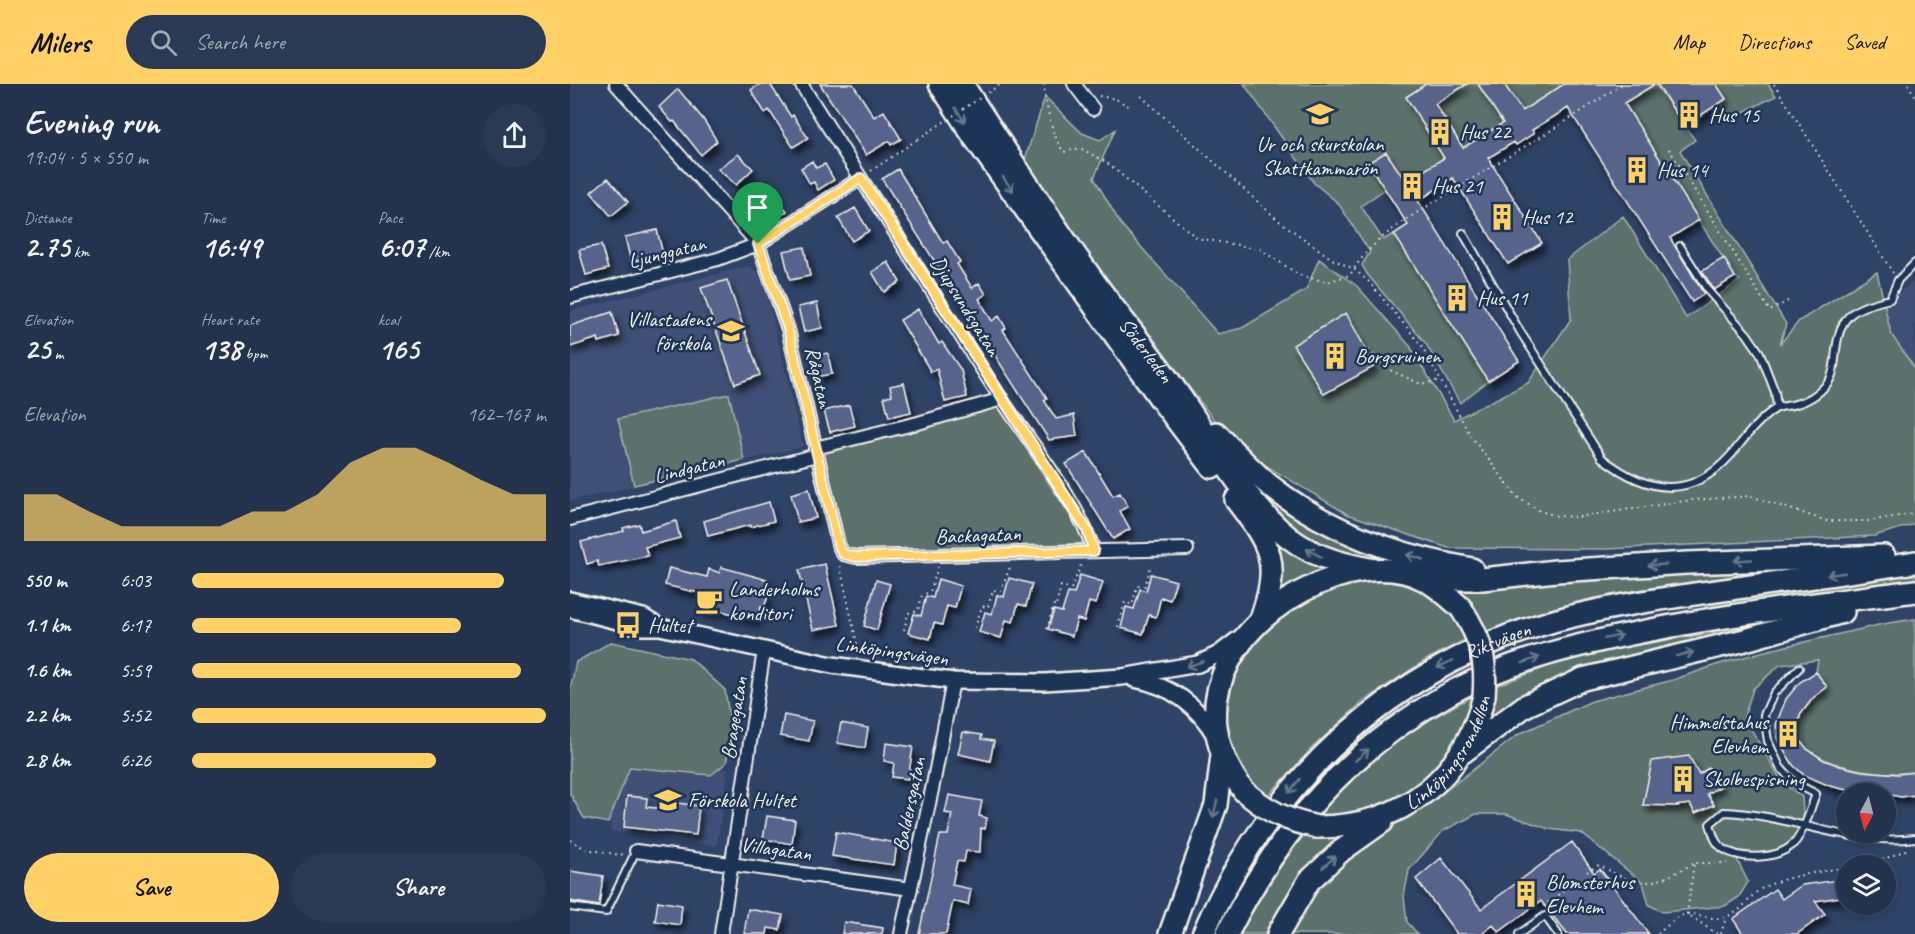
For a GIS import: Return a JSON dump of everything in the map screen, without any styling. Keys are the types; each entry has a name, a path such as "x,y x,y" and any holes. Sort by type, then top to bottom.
{"highway":[{"name":"Söderleden","path":"940,84 974,137 1162,401 1262,536 1269,551 1272,567 1268,600 1261,619"},
{"name":"Söderleden","path":"962,84 1088,273 1177,391 1248,495 1281,530 1321,557 1344,565 1370,569"},
{"path":"1177,391 1241,459 1269,484 1304,509 1355,536 1386,549 1436,563 1466,568 1556,571"},
{"path":"1424,579 1482,579 1556,571 1771,559 1915,555"},
{"name":"Riksvägen","path":"1203,934 1254,838 1299,781 1369,713 1436,668 1497,641 1558,620 1692,594 1915,562"},
{"name":"Linköpingsrondellen","path":"1370,569 1404,573 1424,579 1444,592 1461,608 1475,630 1481,646 1486,678 1478,720 1462,752 1445,773 1417,798 1396,811 1357,824 1339,827 1317,827 1295,822 1278,816 1259,804 1232,776 1220,745 1215,716 1220,683 1226,664 1245,635 1283,602 1325,580 1370,569"},
{"path":"1462,752 1525,706 1583,679 1745,640 1915,592"},
{"name":"Riksvägen","path":"1227,934 1263,868 1288,832 1316,799 1351,764 1386,734 1454,691 1556,651 1608,638 1694,621 1915,592"},
{"path":"1170,934 1216,805 1220,745"},
{"path":"1278,934 1309,881 1341,851 1396,811"}],"street":[{"name":"Rågatan","path":"616,84 758,244 788,329 838,544 843,554"},
{"name":"Djupsundsgatan","path":"801,84 1087,530 1090,552"},
{"path":"1074,84 1093,109"},
{"name":"Ljunggatan","path":"570,297 718,259 758,244 861,178"},
{"name":"Lindgatan","path":"570,519 1002,399"},
{"name":"Backagatan","path":"843,554 856,557 942,556 1187,549"},
{"name":"Linköpingsvägen","path":"570,600 643,617 660,627"},
{"name":"Linköpingsvägen","path":"570,609 640,627 660,627 832,665 953,681 1044,682 1122,677 1198,664 1219,654 1245,635"},
{"name":"Bragegatan","path":"721,934 764,650"},
{"name":"Linköpingsvägen","path":"1122,677 1151,682 1181,696 1207,721 1220,745"},
{"name":"Baldersgatan","path":"901,934 953,681"},
{"name":"Villagatan","path":"636,851 911,889"}],"lane":[{"path":"1463,232 1521,333 1602,458 1615,468 1652,486 1666,488 1697,481 1719,466 1759,421 1778,407 1809,400 1821,391 1829,382 1834,368 1840,327 1857,308 1890,299 1898,280 1915,263"},
{"path":"1680,246 1709,292 1760,352 1775,392 1778,407"},
{"path":"1799,668 1774,693 1764,715 1768,741 1780,767 1793,782 1816,794 1804,827 1796,842 1785,850 1767,856 1742,855 1723,848 1714,839 1710,824 1724,812 1747,813 1804,827 1861,838 1915,838"},
{"path":"570,907 606,912 636,851"},
{"path":"1519,934 1545,916 1558,934"}],"path":[{"path":"861,178 1000,84"},
{"path":"1044,84 1045,98 1058,144 1064,152 1080,148 1106,162 1197,238 1260,249 1299,275 1327,282 1350,275 1360,258 1387,233 1622,84"},
{"path":"1774,84 1898,280"},
{"path":"1908,84 1915,96"},
{"path":"1084,98 1100,96 1116,99 1130,107"},
{"path":"1141,96 1278,220 1332,259 1354,269 1369,282 1422,346 1470,435 1517,496 1540,511 1557,516 1578,517 1703,499 1750,496 1827,521 1870,520 1915,513"},
{"path":"1669,149 1770,311 1791,299"},
{"path":"1364,346 1390,370 1421,384 1440,380"},
{"path":"1118,627 1125,602 1132,605 1137,586 1145,586 1154,549"},
{"path":"1047,629 1061,586 1071,590 1090,552"},
{"path":"975,628 982,606 988,607 993,590 1001,591 1015,553"},
{"path":"843,554 839,567 859,652 858,668"},
{"path":"904,630 908,613 918,611 922,595 930,592 942,556"},
{"path":"570,840 586,849 605,853 620,855 636,851"},
{"path":"1894,855 1915,846"},
{"path":"1587,872 1599,865 1621,877 1643,883 1669,877 1694,863 1738,862 1742,855"},
{"path":"1688,914 1694,863"},
{"path":"1658,934 1678,918 1688,914 1715,919 1726,917 1744,908 1760,889 1786,880 1836,869"},
{"path":"1688,914 1717,934"},
{"path":"1721,934 1726,917"}],"shaded area":[{"path":"749,266 763,277 803,447 570,501 570,311"},
{"path":"1915,282 1915,369 1891,334 1885,306 1908,285"},
{"name":"Förskola Hultet","path":"617,756 728,769 717,846 610,831"}],"green space":[{"path":"1244,84 1426,84 1406,97 1449,165 1406,182 1386,152 1368,163 1385,189 1361,206 1383,240 1394,234 1488,381 1460,403 1426,344 1367,274 1362,265 1370,252 1338,203 1314,183"},
{"path":"1467,84 1478,84 1503,123 1463,148 1435,104"},
{"path":"1504,84 1559,84 1561,86 1522,111"},
{"path":"1655,84 1695,140 1680,151 1786,324 1780,344 1799,321 1877,272 1891,334 1915,369 1915,524 1874,536 1607,549 1448,548 1347,514 1235,447 1083,249 1025,159 1045,97 1082,133 1100,140 1115,130 1094,178 1120,223 1218,334 1242,328 1306,290 1319,259 1357,286 1410,346 1454,420 1528,383 1571,319 1567,260 1623,216 1686,318 1740,280 1735,277 1624,103"},
{"path":"1716,84 1768,84 1776,96 1731,118 1721,103 1726,99"},
{"path":"729,394 744,460 634,485 618,419"},
{"path":"998,406 1088,543 848,554 824,453"},
{"path":"1242,476 1396,561 1350,558 1323,550 1274,514"},
{"path":"1275,539 1335,570 1280,597 1281,568"},
{"path":"1769,567 1779,571 1674,584 1596,598 1549,610 1487,631 1469,604 1456,591 1457,588"},
{"path":"1915,572 1915,583 1706,610 1705,606 1709,602"},
{"path":"1377,578 1415,585 1446,605 1468,638 1424,661 1361,703 1312,748 1268,796 1246,779 1231,753 1224,724 1225,698 1236,664 1254,635 1317,590"},
{"path":"1915,619 1915,772 1867,771 1819,757 1804,745 1797,729 1804,710 1827,687 1816,672 1818,660 1780,665 1753,689 1744,717 1782,782 1802,797 1804,827 1795,842 1767,856 1734,853 1748,882 1739,897 1725,906 1663,912 1649,905 1643,883 1581,833 1549,829 1506,814 1476,814 1443,831 1409,870 1404,896 1407,922 1418,934 1288,934 1310,894 1370,838 1421,810 1519,734 1592,701 1673,680 1765,651","holes":["1709,768 1723,785 1707,794 1714,805 1695,813 1690,804 1675,806 1644,804"]},
{"path":"1746,629 1493,722 1488,720 1493,706 1495,686 1558,663 1607,650"},
{"path":"611,642 691,659 725,690 732,734 726,763 711,775 630,767 608,823 584,818 570,794 570,690 576,662"},
{"path":"1475,695 1467,722 1455,743 1425,778 1406,792 1385,803 1341,815 1317,816 1324,806 1368,763 1424,724"},
{"path":"1304,835 1346,836 1270,934 1240,934 1269,883"}],"building":[{"path":"760,84 770,84 791,117 793,115 808,138 793,147 769,110 765,113 751,90"},
{"path":"820,84 853,84 874,117 884,111 901,139 891,145 889,141 866,155"},
{"path":"1426,84 1467,84 1435,104 1463,148 1503,123 1478,84 1504,84 1522,111 1564,84 1655,84 1624,103 1699,220 1670,238 1704,294 1692,302 1568,108 1532,130 1534,133 1516,145 1514,142 1488,158 1542,243 1508,264 1453,178 1418,201 1519,361 1488,381 1394,234 1408,225 1368,163 1386,152 1406,182 1444,158 1406,97"},
{"name":"Hus 15","path":"1657,84 1716,84 1726,99 1684,126"},
{"path":"678,89 703,119 717,141 701,155 674,121 672,122 659,107"},
{"path":"738,154 753,169 736,185 718,169"},
{"path":"812,161 816,168 825,164 834,180 818,190 814,182 810,184 801,168"},
{"path":"898,169 943,243 947,241 960,262 957,264 972,288 979,283 986,294 979,299 992,321 999,316 1006,328 1003,330 1047,398 1044,400 1056,419 1074,415 1077,436 1049,440 882,179"},
{"path":"608,178 628,202 611,216 591,192"},
{"path":"773,194 787,211 769,225 755,207"},
{"path":"855,208 869,231 852,241 838,218"},
{"path":"657,230 663,254 631,262 625,237"},
{"path":"601,245 608,269 586,275 579,250"},
{"path":"804,247 810,276 790,280 783,251"},
{"path":"1724,258 1735,277 1714,290 1702,271"},
{"path":"888,262 900,282 884,292 872,272"},
{"name":"Villastadens förskola","path":"727,280 760,375 735,384 701,288"},
{"path":"817,303 822,328 804,332 798,307"},
{"path":"918,309 939,344 942,342 961,370 967,397 945,402 937,369 931,372 900,320"},
{"path":"612,312 619,336 599,342 598,338 570,347 570,326"},
{"name":"Borgsruinen","path":"1346,313 1375,366 1324,394 1293,345"},
{"path":"828,353 832,374 816,377 811,356"},
{"path":"904,383 911,412 889,417 884,397 892,395 890,386"},
{"path":"849,405 855,426 830,432 824,411"},
{"path":"1086,452 1113,496 1120,493 1128,506 1120,511 1130,529 1113,539 1066,464"},
{"path":"809,489 816,518 798,522 791,494"},
{"path":"769,502 774,521 708,536 704,521"},
{"path":"676,521 680,538 645,547 648,556 599,566 597,561 587,564 581,542 624,531 623,528 639,524 641,531"},
{"path":"825,564 839,625 813,630 799,570"},
{"path":"721,567 768,580 764,595 768,596 764,608 761,607 757,621 715,609 714,613 699,610 703,594 665,585 669,568 707,577 709,569 720,573"},
{"path":"1151,574 1176,581 1170,600 1161,597 1156,617 1149,615 1143,634 1121,628 1126,607 1134,609 1140,589 1146,591"},
{"path":"1080,575 1103,582 1096,604 1089,602 1084,621 1077,619 1072,636 1048,629 1054,610 1062,612 1068,593 1074,594"},
{"path":"1009,578 1032,584 1026,606 1018,604 1013,622 1006,620 1001,638 979,632 985,612 992,614 997,595 1004,597"},
{"path":"938,579 961,586 955,608 947,606 942,625 934,623 930,639 908,633 914,614 921,616 926,596 933,598"},
{"path":"876,580 890,584 877,630 864,626"},
{"name":"Himmelstahus Elevhem","path":"1816,672 1827,687 1813,698 1800,715 1798,731 1800,740 1807,749 1824,760 1862,771 1898,774 1915,772 1915,795 1896,796 1896,783 1836,783 1836,787 1830,786 1804,775 1793,765 1777,738 1776,724 1786,699 1800,682"},
{"path":"784,715 813,721 809,741 780,736"},
{"path":"841,723 868,728 865,748 837,743"},
{"path":"963,732 982,735 981,739 994,741 990,761 958,754"},
{"path":"886,743 913,747 908,779 892,777 894,763 884,761"},
{"name":"Skolbespisning","path":"1689,756 1699,774 1709,768 1723,785 1707,794 1714,805 1695,813 1690,804 1643,805 1652,761"},
{"path":"949,795 982,801 979,816 987,818 985,829 981,828 980,852 966,851 964,862 957,861 952,885 971,889 968,905 953,901 946,934 919,934 940,835 948,835 952,814 945,813"},
{"path":"627,796 647,798 646,807 677,810 678,803 699,806 696,835 624,827"},
{"path":"767,816 795,820 792,844 763,839"},
{"path":"836,832 897,843 894,865 832,856"},
{"path":"1572,842 1594,873 1600,869 1649,934 1567,934 1541,901 1499,932 1493,925 1482,934 1457,934 1416,879 1441,858 1481,909"},
{"path":"570,871 603,876 599,906 570,901"},
{"path":"1836,880 1836,898 1815,901 1825,914 1797,934 1743,934 1733,919 1775,889 1782,899 1802,885"},
{"path":"658,901 682,905 680,925 655,921"},
{"path":"748,909 783,915 780,930 768,928 767,934 744,934"},
{"path":"844,922 883,928 882,934 842,934"}],"place":[{"name":"Ur och skurskolan Skattkammarön","path":"1320,114"},
{"name":"Hus 15","path":"1689,115"},
{"name":"Hus 22","path":"1440,132"},
{"name":"Hus 14","path":"1637,170"},
{"name":"Hus 21","path":"1412,186"},
{"name":"Hus 12","path":"1502,217"},
{"name":"Hus 11","path":"1457,298"},
{"name":"Villastadens förskola","path":"731,331"},
{"name":"Borgsruinen","path":"1335,356"},
{"name":"Landerholms konditori","path":"709,601"},
{"name":"Hultet","path":"628,625"},
{"name":"Himmelstahus Elevhem","path":"1788,734"},
{"name":"Skolbespisning","path":"1683,779"},
{"name":"Förskola Hultet","path":"668,800"},
{"name":"Blomsterhus Elevhem","path":"1526,894"}],"route":[{"path":"861,178 1087,530 1094,551 942,556 856,557 843,554 838,544 788,329 758,244 861,178"}]}
